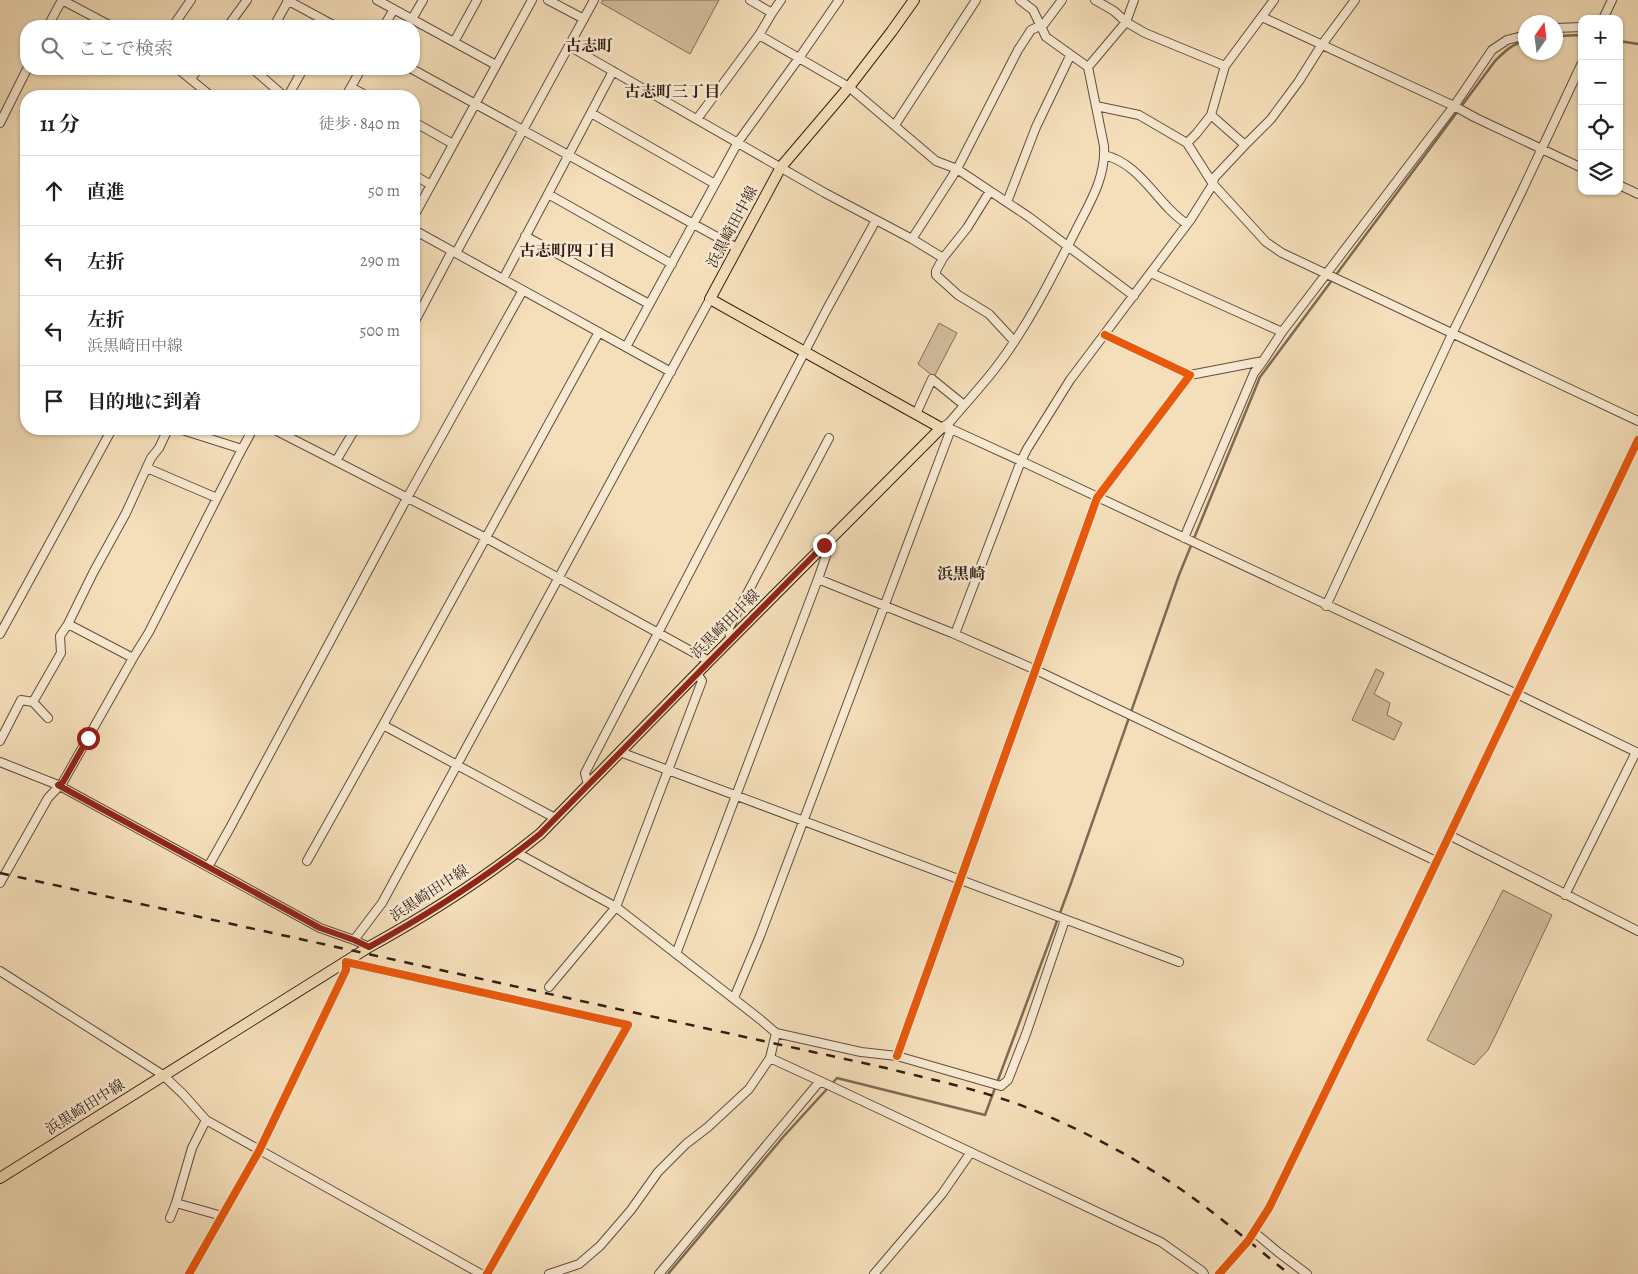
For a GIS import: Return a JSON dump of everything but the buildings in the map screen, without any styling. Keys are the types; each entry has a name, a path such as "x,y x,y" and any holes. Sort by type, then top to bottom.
{"main road":[{"name":"浜黒崎田中線","path":"710,299 781,167 849,87 914,0"},
{"path":"710,299 916,414 946,428"},
{"name":"浜黒崎田中線","path":"0,1178 369,947 403,928 516,853 540,834 824,545 946,428"}],"street":[{"path":"51,20 62,0 100,20"},
{"path":"176,20 191,0"},
{"path":"232,20 247,0"},
{"path":"277,20 288,0 322,20"},
{"path":"377,0 412,19 423,0"},
{"path":"454,42 477,0"},
{"path":"420,205 532,0"},
{"path":"548,0 584,19"},
{"path":"420,313 594,0"},
{"path":"750,0 772,12"},
{"path":"697,119 760,35 772,12 781,0"},
{"path":"626,347 738,142 839,0"},
{"path":"895,125 976,0"},
{"path":"734,998 760,936 884,606 946,428 994,370 1014,341 1049,284 1100,181 1104,155 1088,67 1070,56 1046,37 1033,10 1020,0"},
{"path":"912,239 956,169 1010,63 1031,30 1044,24 1062,0"},
{"path":"1095,0 1114,11 1144,34 1225,66"},
{"path":"1088,67 1126,22 1134,0"},
{"path":"1187,143 1211,115 1225,66 1274,0"},
{"path":"955,634 1021,461 1070,380 1188,224 1213,184 1214,178 1271,119 1355,0"},
{"path":"1605,15 1612,0"},
{"path":"388,20 394,9"},
{"path":"1262,17 1578,166"},
{"path":"420,23 496,65"},
{"path":"1563,28 1578,27"},
{"path":"760,35 849,87 936,161 956,169 1029,216 1134,296"},
{"path":"1184,538 1254,373 1282,332 1454,106 1492,50 1507,40 1518,37"},
{"path":"569,46 943,258"},
{"path":"1007,202 1039,120 1070,56"},
{"path":"503,279 613,71"},
{"path":"1326,606 1452,334 1578,71"},
{"path":"420,73 737,248"},
{"path":"0,123 24,75"},
{"path":"186,75 204,90"},
{"path":"191,79 194,75"},
{"path":"260,75 277,90"},
{"path":"291,90 300,75"},
{"path":"349,90 358,75"},
{"path":"351,87 356,90"},
{"path":"1096,106 1139,115 1187,143 1213,184 1266,242 1282,253 1638,421"},
{"path":"591,113 715,184"},
{"path":"1211,115 1245,145"},
{"path":"420,125 453,144"},
{"path":"1104,155 1116,158 1133,170 1159,196 1175,216 1188,224"},
{"path":"420,179 431,185"},
{"path":"1623,187 1638,194"},
{"path":"990,191 967,228 943,258 936,271 936,276 958,295 989,314 1014,341"},
{"path":"548,194 672,264"},
{"path":"588,785 585,773 876,220"},
{"path":"420,233 671,372"},
{"path":"526,236 649,304"},
{"path":"1151,273 1282,332"},
{"path":"208,867 406,498 523,290"},
{"path":"354,940 382,903 710,299"},
{"path":"307,861 599,332"},
{"path":"1105,335 1190,375 1263,361"},
{"path":"897,1056 1097,498 1190,375"},
{"path":"916,414 932,379 964,405"},
{"path":"946,428 1021,461 1326,606 1517,694 1637,753 1565,895"},
{"path":"0,634 109,435"},
{"path":"33,702 61,653 60,636 126,513 165,435"},
{"path":"199,435 242,448"},
{"path":"0,883 48,798 58,785 63,782 149,632 250,435"},
{"path":"285,435 486,538 709,661"},
{"path":"336,461 351,435"},
{"path":"730,639 729,628 830,438"},
{"path":"1219,1274 1254,1232 1269,1208 1638,440"},
{"path":"147,468 217,498"},
{"path":"676,954 818,579 826,556 824,545"},
{"path":"818,579 955,634 1036,670 1436,861"},
{"path":"68,624 134,658"},
{"path":"549,987 616,907 702,681 697,673"},
{"path":"0,742 21,700 33,702 48,718"},
{"path":"382,725 555,818"},
{"path":"620,752 1179,962"},
{"path":"0,762 58,785 320,928 369,947"},
{"path":"1449,835 1638,931"},
{"path":"516,853 616,907 734,998 776,1033 861,1052 897,1056 1001,1086 1008,1080 1026,1034 1065,920"},
{"path":"189,1274 260,1151 346,970 346,962 628,1025 487,1274"},
{"path":"0,971 163,1076 183,1094 206,1120 481,1274"},
{"path":"548,1274 579,1264 600,1246 631,1210 658,1172 686,1144 708,1128 749,1089 770,1058 776,1033"},
{"path":"770,1058 1162,1242 1204,1274"},
{"path":"659,1274 820,1081"},
{"path":"170,1218 192,1148 206,1120"},
{"path":"874,1274 942,1194 972,1152"},
{"path":"176,1203 222,1216"},
{"path":"1254,1232 1307,1274"}],"shaded area":[{"path":"603,0 719,0 690,54 601,3"},
{"path":"939,323 957,333 934,377 918,364"},
{"path":"1376,669 1384,673 1374,694 1390,703 1387,715 1402,723 1394,740 1352,720"},
{"path":"1503,890 1552,915 1488,1050 1474,1065 1427,1040"}],"waterway":[{"path":"1563,36 1578,35"},
{"path":"1623,42 1638,44"},
{"path":"668,1274 784,1136 837,1078 985,1115 1070,886 1179,575 1260,377 1495,61 1505,51 1518,44"}],"railway":[{"path":"0,873 886,1068 993,1096 1028,1108 1067,1125 1143,1165 1207,1208 1289,1274"}],"cycle path":[{"path":"897,1056 1097,498 1190,375 1105,335"},
{"path":"1219,1274 1248,1241 1269,1208 1638,440"},
{"path":"189,1274 259,1151 346,970 346,962 628,1025 487,1274"}],"district":[{"name":"古志町","path":"589,45"},
{"name":"古志町三丁目","path":"672,91"},
{"name":"古志町四丁目","path":"567,250"},
{"name":"浜黒崎","path":"961,573"}],"route":[{"path":"88,738 63,782 58,785 320,928 369,947 403,928 458,892 516,853 540,834 824,545"}]}
